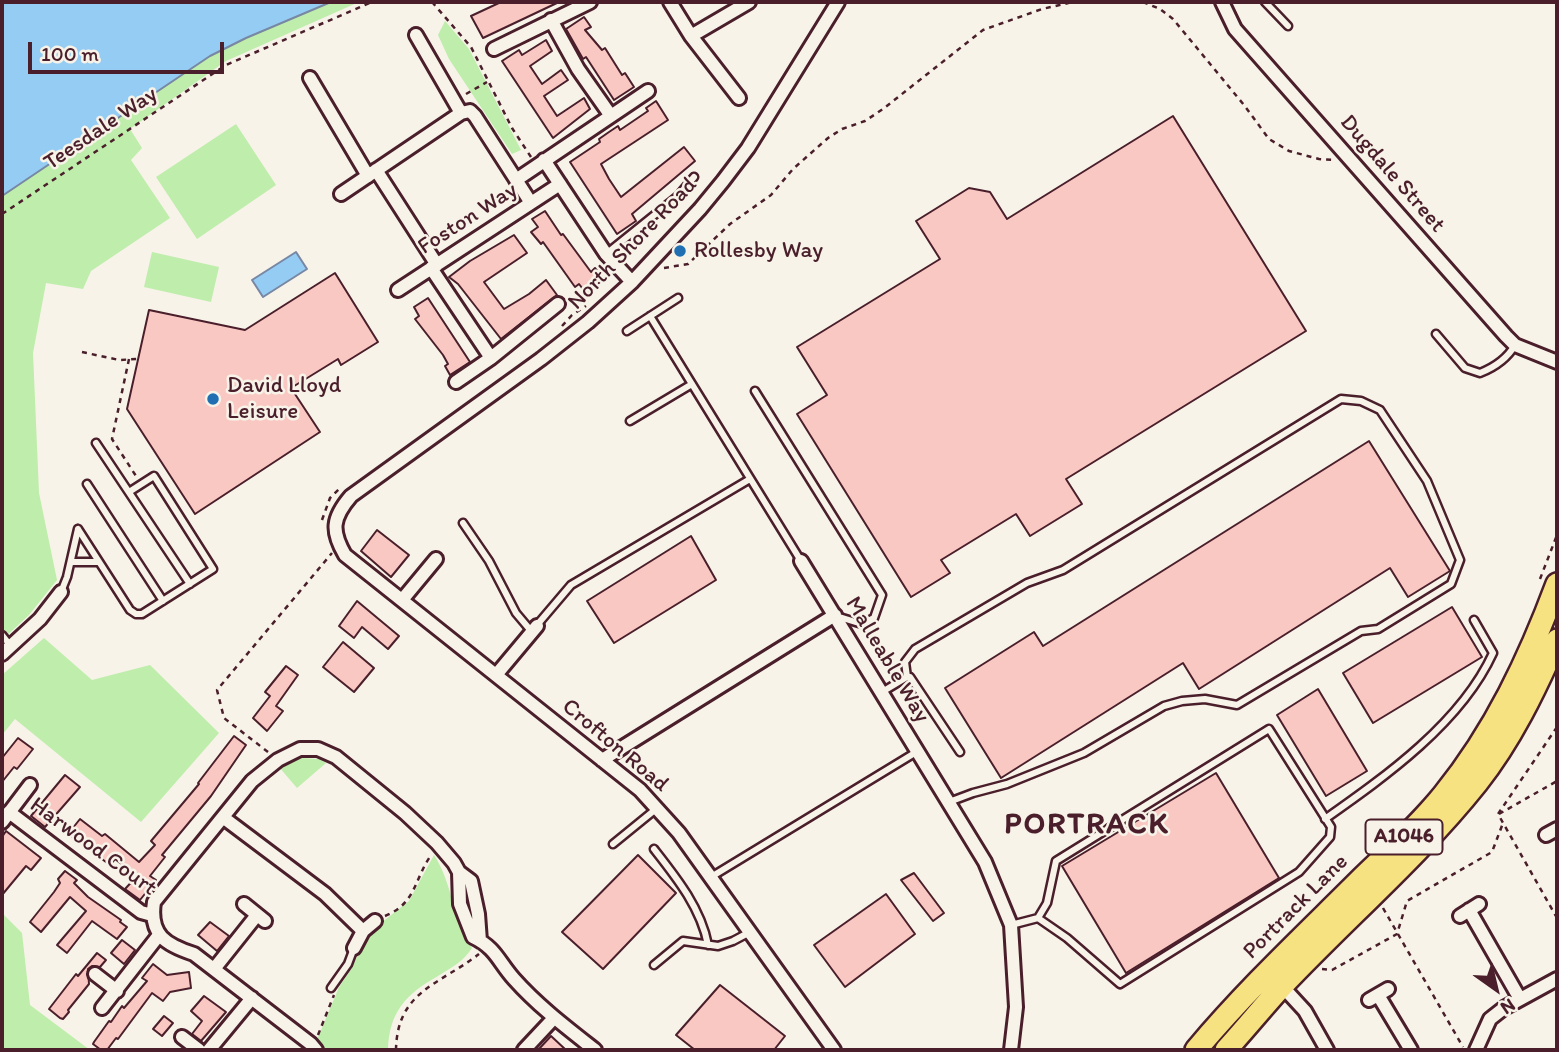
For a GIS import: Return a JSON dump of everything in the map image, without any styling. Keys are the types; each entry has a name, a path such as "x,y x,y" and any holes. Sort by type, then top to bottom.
{"main road":[{"name":"Portrack Lane","path":"1196,1050 1265,973 1443,796 1499,714 1541,628 1549,581"},
{"name":"Portrack Lane","path":"1226,1050 1282,986 1427,843 1478,782 1529,700 1557,640"}],"street":[{"path":"494,49 590,2"},
{"path":"670,2 691,36 739,98"},
{"path":"691,36 749,2"},
{"name":"Dugdale Street","path":"1222,2 1235,29 1515,345"},
{"name":"North Shore Road","path":"345,555 337,541 335,525 339,510 351,496 588,322 632,282 701,208 748,148 833,3"},
{"path":"551,20 578,69 611,116"},
{"path":"416,35 461,113"},
{"path":"310,78 491,358"},
{"path":"516,180 648,91"},
{"path":"341,194 461,113 470,111 531,203"},
{"path":"540,163 560,184 606,254 632,282"},
{"name":"Foston Way","path":"398,290 560,184"},
{"path":"457,382 558,304"},
{"path":"1515,345 1554,357"},
{"name":"Crofton Road","path":"345,555 657,807 711,877 834,1050"},
{"path":"401,600 436,559"},
{"name":"Malleable Way","path":"801,561 985,862 1011,925 1016,1007 1011,1050"},
{"path":"7,650 40,620 61,592"},
{"path":"602,760 835,615"},
{"path":"496,675 534,629"},
{"path":"316,1050 194,954 176,948 159,935 152,915 154,902 252,781 278,760 300,749 318,749 336,757 437,843 459,872 471,881 485,943 513,978 554,1018 595,1050"},
{"name":"Harwood Court","path":"30,785 6,817 139,910 152,915"},
{"path":"223,818 325,894 363,931"},
{"path":"214,969 261,918 244,904"},
{"path":"1469,910 1520,999"},
{"path":"354,948 363,931 375,921"},
{"path":"102,1008 159,935"},
{"path":"96,974 117,990"},
{"path":"1476,1050 1490,1019 1557,979"},
{"path":"1282,986 1305,1011 1327,1050"},
{"path":"1378,995 1411,1050"},
{"path":"209,1050 252,998"},
{"path":"524,1050 554,1018"},
{"path":"182,1037 199,1050"}],"lane":[{"path":"1265,2 1288,26"},
{"path":"606,254 678,196 694,177"},
{"path":"627,331 678,298"},
{"name":"Malleable Way","path":"650,316 801,561"},
{"path":"1436,334 1465,368 1480,373 1495,367 1510,354 1515,345"},
{"path":"631,421 692,384"},
{"path":"755,391 882,595 874,618 862,624 835,615"},
{"path":"949,802 1007,784 1084,753 1164,706 1205,699 1237,705 1362,631 1378,629 1451,584 1460,560 1427,481 1380,410 1361,401 1341,399 1063,570 1027,583 915,649 905,662 907,677 913,681 960,752"},
{"path":"96,443 190,584"},
{"path":"61,592 78,529 130,610 136,614 142,614 213,569 154,476 129,492"},
{"path":"463,523 488,561 516,613 534,629 570,585 750,480"},
{"path":"87,484 163,601"},
{"path":"71,562 99,562"},
{"path":"1325,818 1374,784 1442,725 1472,689 1493,653 1474,621"},
{"path":"2,635 7,650"},
{"path":"882,692 907,677"},
{"path":"1011,925 1038,918 1047,903 1056,861 1269,729 1331,827 1330,837 1299,872 1120,984 1067,938 1038,918"},
{"path":"711,877 918,751"},
{"path":"612,844 657,807"},
{"path":"654,849 697,912 708,945"},
{"path":"654,965 682,941 708,945 727,944 750,932"},
{"path":"331,988 348,964 354,948"}],"path":[{"name":"Teesdale Way","path":"2,214 226,65 372,2"},
{"path":"433,2 471,47 512,128 540,163"},
{"path":"647,266 657,268 688,264 730,224 771,194 793,169 828,138 842,129 865,121 883,109 983,30 1061,3 1073,2"},
{"path":"1143,2 1160,9 1173,19 1269,139 1289,151 1319,159 1340,160"},
{"path":"454,102 488,81"},
{"path":"82,352 119,360 138,359"},
{"path":"129,359 112,439 141,484"},
{"path":"1549,581 1557,535"},
{"path":"278,760 224,718 218,690 332,553"},
{"path":"1498,814 1557,727"},
{"path":"1498,814 1557,781"},
{"path":"1498,814 1557,918"},
{"path":"1318,965 1326,971 1332,970 1397,934 1408,901 1492,852 1503,823"},
{"path":"375,921 392,914 407,901 434,852"},
{"path":"1380,902 1465,1050"},
{"path":"396,1050 397,1031 404,1010 413,999 429,985 449,974 485,943"}],"green space":[{"path":"331,2 359,2 226,61 130,129 142,148 131,160 170,218 91,271 83,289 46,283 33,353 39,493 57,580 29,615 2,640 2,196 210,56"},
{"path":"445,21 469,49 521,150 512,154 449,59 438,35"},
{"path":"236,124 276,185 197,239 156,177"},
{"path":"152,252 219,267 211,302 144,287"},
{"path":"44,638 92,680 150,665 219,733 141,822 15,719 2,735 2,675"},
{"path":"319,759 326,763 297,788 279,767 290,760"},
{"path":"434,855 445,878 460,925 472,948 452,967 408,997 392,1025 388,1050 326,1050 317,1040 339,987 352,968 363,943 372,930 409,901"},
{"path":"2,913 22,933 30,1005 90,1050 2,1050"}],"water":[{"path":"2,2 331,2 210,56 2,196"},
{"path":"296,252 307,269 263,297 252,280"}],"building":[{"path":"501,2 559,2 483,38 471,16"},
{"path":"584,17 591,27 585,30 602,50 605,48 622,75 625,73 634,87 614,100 586,57 583,59 566,29"},
{"path":"546,40 552,51 530,66 542,84 561,70 568,80 544,96 557,116 584,98 590,109 553,138 502,61 519,50 522,55"},
{"path":"656,101 668,120 601,164 609,179 621,197 684,147 695,161 632,214 636,221 617,234 570,162 618,126 620,130 648,111 646,108"},
{"path":"1173,116 1306,331 1066,479 1082,504 1030,536 1016,514 941,560 950,573 911,597 797,414 827,395 797,347 940,259 916,221 969,188 990,192 1007,219"},
{"path":"545,211 591,272 595,268 604,279 586,293 579,284 575,287 543,242 541,244 531,232 538,227 532,219"},
{"path":"514,235 527,253 484,282 504,309 546,280 557,295 501,339 458,284 449,277"},
{"name":"David Lloyd Leisure","path":"335,273 378,342 341,365 338,359 291,388 320,432 195,514 127,409 149,310 245,330"},
{"path":"428,298 470,362 450,375 443,355 415,319 419,316 414,307"},
{"path":"1369,441 1450,571 1408,597 1390,568 1199,689 1183,663 1001,778 945,688 1034,632 1043,646"},
{"path":"377,530 409,555 391,577 361,551"},
{"path":"691,536 716,580 614,643 587,601"},
{"path":"357,601 399,636 388,649 362,627 354,638 339,626"},
{"path":"1452,607 1482,657 1373,723 1343,673"},
{"path":"343,642 374,668 354,692 323,667"},
{"path":"286,666 298,675 276,706 283,711 267,731 253,718 270,696 265,692"},
{"path":"1318,689 1367,771 1326,796 1277,715"},
{"path":"234,736 246,745 211,796 162,855 165,857 150,876 156,880 140,900 125,889 137,876 115,859 110,865 68,834 80,819 102,836 105,834 139,862 155,845 151,841 199,784"},
{"path":"18,738 33,749 2,782 2,758"},
{"path":"1216,773 1279,878 1126,973 1062,866"},
{"path":"65,775 80,787 45,827 31,816"},
{"path":"6,831 41,858 31,870 26,866 2,895 2,837"},
{"path":"638,855 676,893 603,969 562,932"},
{"path":"65,871 77,880 74,883 88,897 127,927 117,939 92,921 67,953 57,945 86,911 70,897 41,932 30,922 54,892 60,883 58,879"},
{"path":"914,873 944,913 933,921 901,880"},
{"path":"886,894 915,934 845,987 814,945"},
{"path":"210,922 229,936 217,951 198,935"},
{"path":"122,940 135,950 124,964 111,953"},
{"path":"97,953 106,960 100,967 92,966 88,969 89,984 69,1012 63,1019 60,1018 49,1009 76,974 78,976"},
{"path":"153,964 167,975 189,972 191,988 170,992 163,1001 152,993 118,1039 116,1038 107,1050 101,1050 94,1042 122,1006 124,1008 147,981 142,978"},
{"path":"720,985 785,1036 774,1050 695,1050 676,1035"},
{"path":"204,996 226,1012 201,1041 192,1034 202,1021 191,1011"},
{"path":"164,1016 173,1023 162,1036 153,1029"},
{"path":"551,1036 566,1050 538,1050"}],"place":[{"name":"Rollesby Way","path":"680,251"},
{"name":"David Lloyd Leisure","path":"213,399"}],"district":[{"name":"PORTRACK","path":"1087,825"}]}
